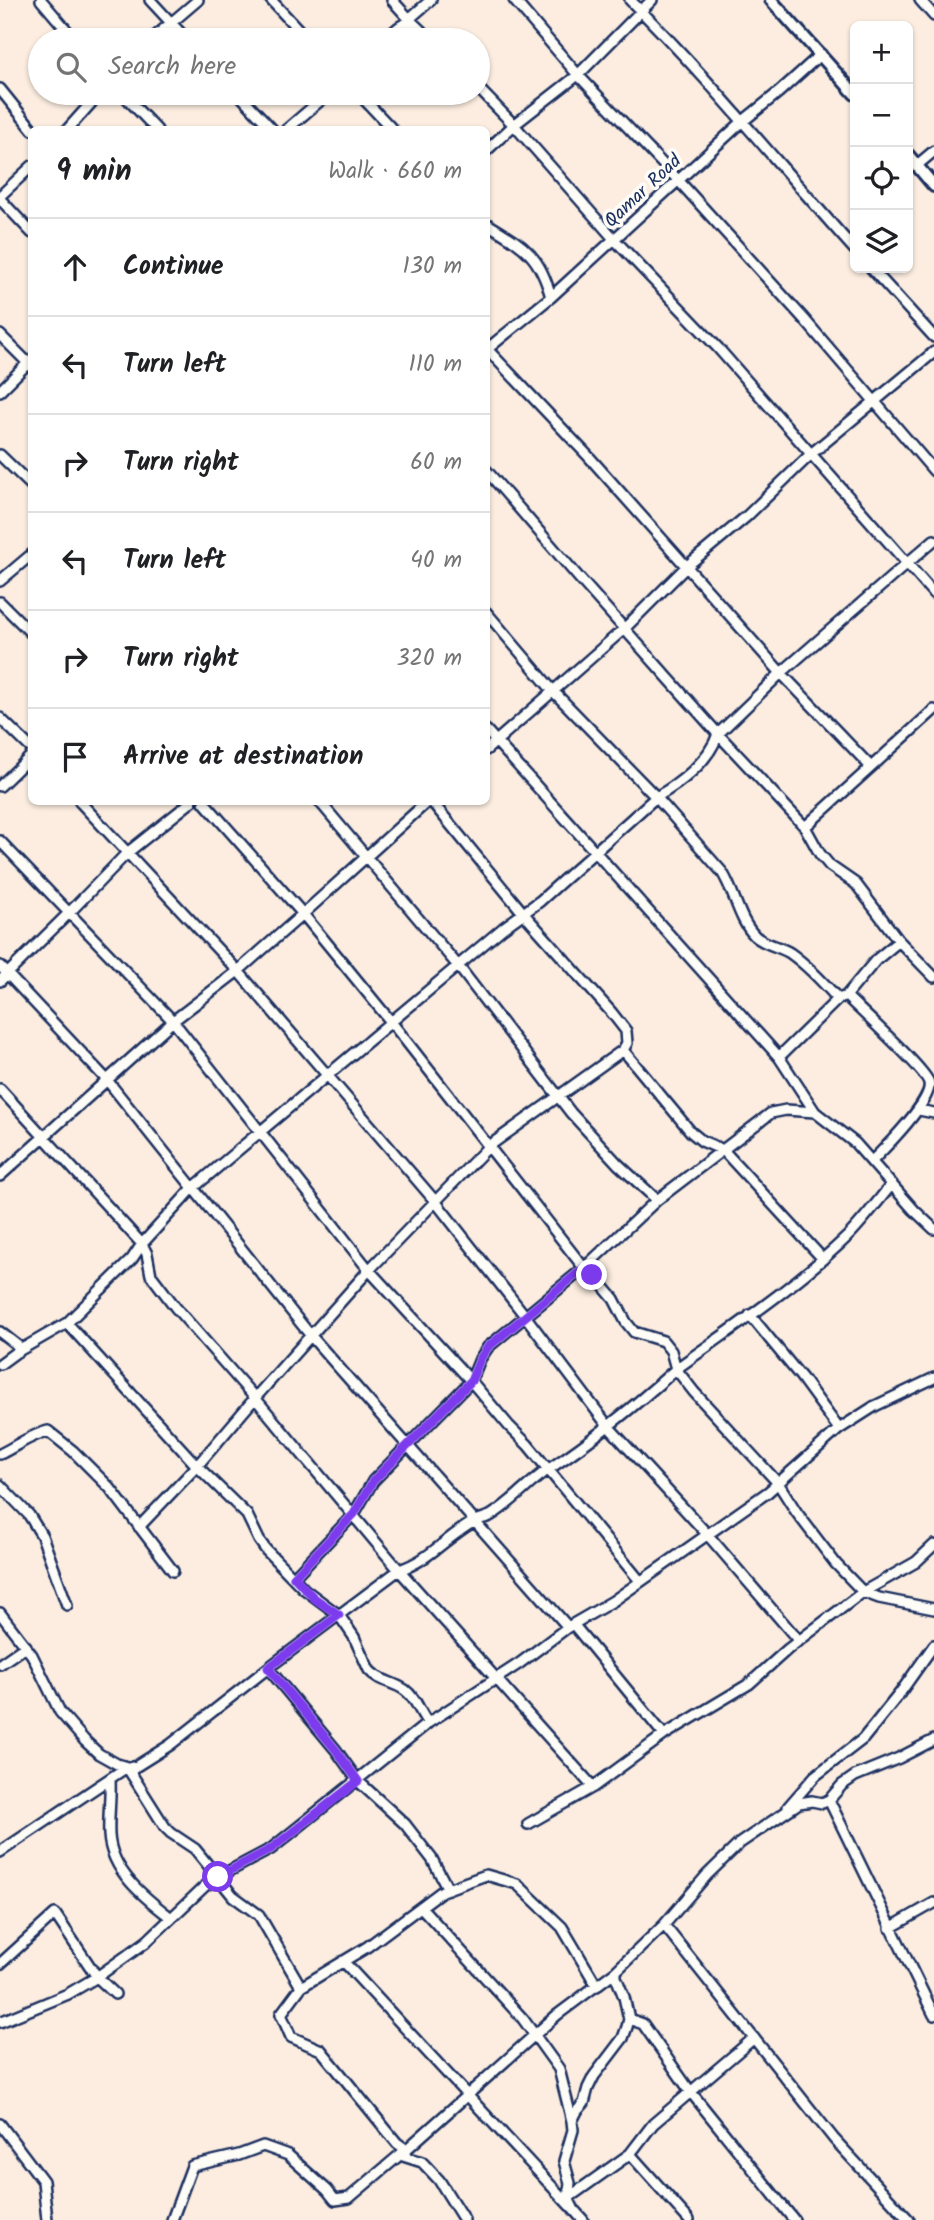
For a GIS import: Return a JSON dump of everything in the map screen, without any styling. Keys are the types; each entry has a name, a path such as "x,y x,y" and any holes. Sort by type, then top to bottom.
{"street":[{"path":"41,0 65,28"},
{"path":"150,0 175,28"},
{"path":"164,28 198,0"},
{"path":"271,0 297,28"},
{"path":"392,0 418,28"},
{"path":"397,28 410,21 431,0"},
{"path":"514,0 578,75 804,319 934,471"},
{"path":"630,0 742,121 850,245"},
{"path":"490,147 578,75 652,0"},
{"path":"771,0 850,88"},
{"path":"920,0 934,16"},
{"name":"Qamar Road","path":"490,347 551,297 742,121 821,54"},
{"path":"0,89 30,126"},
{"path":"490,100 615,240 718,348 934,594"},
{"path":"71,126 89,105"},
{"path":"134,105 154,126"},
{"path":"249,105 269,126"},
{"path":"291,126 315,105"},
{"path":"369,105 389,126"},
{"path":"916,166 934,151"},
{"path":"913,162 934,186"},
{"path":"28,170 0,197 28,228"},
{"path":"490,225 517,240 531,254 545,274 551,297"},
{"path":"876,273 934,337"},
{"path":"0,335 28,361"},
{"path":"490,352 687,566 781,673 870,766"},
{"path":"490,747 625,628 687,566 747,516 811,454 934,352"},
{"path":"0,391 28,365"},
{"path":"0,455 28,482"},
{"path":"490,475 718,734 805,827 830,866 856,884 899,941 934,977"},
{"path":"0,1364 67,1323 132,1259 142,1244 193,1188 503,928 524,914 656,797 671,789 715,745 718,734 781,673 934,540"},
{"path":"0,581 28,557"},
{"path":"0,602 28,630"},
{"path":"490,617 553,691 656,797 722,872 744,921 755,936 790,954 842,997 924,1074 930,1083 919,1110 872,1161"},
{"path":"805,827 934,710"},
{"path":"0,718 28,745"},
{"path":"490,734 779,1057 815,1112 855,1143 934,1229"},
{"path":"0,786 28,759"},
{"path":"83,805 238,971 435,1201 608,1426 707,1534 799,1641"},
{"path":"4,977 127,853 187,805"},
{"path":"207,805 303,914 392,1023 584,1268 614,1299 634,1332 663,1341 671,1351 676,1369 778,1483 836,1564 863,1592 878,1598 934,1609"},
{"path":"323,805 459,967 558,1097 589,1133 657,1200"},
{"path":"0,1176 173,1021 238,971 303,914 423,805"},
{"path":"139,1527 197,1466 369,1270 489,1146 623,1050 627,1043 626,1031 612,1013 524,914 434,805"},
{"path":"0,841 173,1021 369,1270 528,1445 640,1581"},
{"path":"779,1057 842,997 876,960 899,941"},
{"path":"0,966 4,977 107,1080 311,1336 570,1625 664,1735"},
{"path":"623,1050 691,1132 702,1141 723,1150 823,1259"},
{"path":"0,1088 142,1244 151,1275 158,1287 399,1570 593,1787"},
{"path":"294,1577 354,1514 373,1481 471,1381 488,1347 584,1268 657,1200 760,1119 786,1110 815,1112"},
{"path":"919,1110 934,1113"},
{"path":"0,1852 128,1767 142,1763 170,1745 399,1570 417,1564 476,1521 488,1517 503,1506 608,1426 676,1369 823,1259 848,1236 892,1184"},
{"path":"750,1315 839,1429"},
{"path":"67,1323 197,1466 247,1515 266,1550 314,1598 339,1615 374,1676 396,1684 413,1697 422,1717 428,1723"},
{"path":"0,1332 22,1349"},
{"path":"0,2022 68,1994 97,1977 146,1942 194,1895 218,1877 271,1849 428,1723 520,1663 570,1625 613,1601 707,1534 778,1483 839,1429 875,1406 934,1378"},
{"path":"0,1454 33,1434 48,1431 73,1451 110,1488 173,1571"},
{"path":"0,1485 29,1515 42,1536 67,1605"},
{"path":"528,1824 593,1787 664,1735 749,1684 863,1592 916,1562 934,1545"},
{"path":"0,1613 39,1667 60,1712 99,1754 128,1767 164,1827 194,1849 233,1896 259,1915 301,1987"},
{"path":"777,1818 815,1776 863,1739 934,1645"},
{"path":"0,1664 26,1646"},
{"path":"268,1668 336,1750 358,1781 405,1824 432,1859 448,1889"},
{"path":"172,2220 192,2166 239,2155 263,2146 288,2155 335,2200 349,2198 558,2015 616,1971 664,1925 726,1856 746,1839 799,1803 822,1803 829,1800 842,1785 855,1776 934,1740"},
{"path":"110,1779 109,1836 114,1857 136,1889 170,1917"},
{"path":"829,1800 934,2015"},
{"path":"408,2148 397,2143 321,2050 291,2037 281,2014 301,1987 367,1947 442,1891 486,1875 517,1884 562,1927 597,1986"},
{"path":"890,1928 934,1903"},
{"path":"421,1907 523,2019 559,2069 573,2130 564,2161 570,2183 568,2198 574,2210"},
{"path":"0,1964 55,1914 97,1977 116,1994"},
{"path":"664,1925 834,2139 909,2220"},
{"path":"343,1961 583,2220"},
{"path":"572,2121 584,2102 594,2076 623,2038 629,2019 616,1971"},
{"path":"629,2019 643,2025 690,2091 794,2220"},
{"path":"568,2198 630,2154 653,2124 754,2039"},
{"path":"0,2124 43,2181 47,2220"},
{"path":"630,2154 689,2220"},
{"path":"400,2155 422,2162 439,2180 461,2219"}],"route":[{"path":"218,1877 271,1849 358,1781 336,1750 268,1668 339,1615 314,1598 294,1577 354,1514 373,1481 471,1381 488,1347 584,1268 592,1275"}]}
